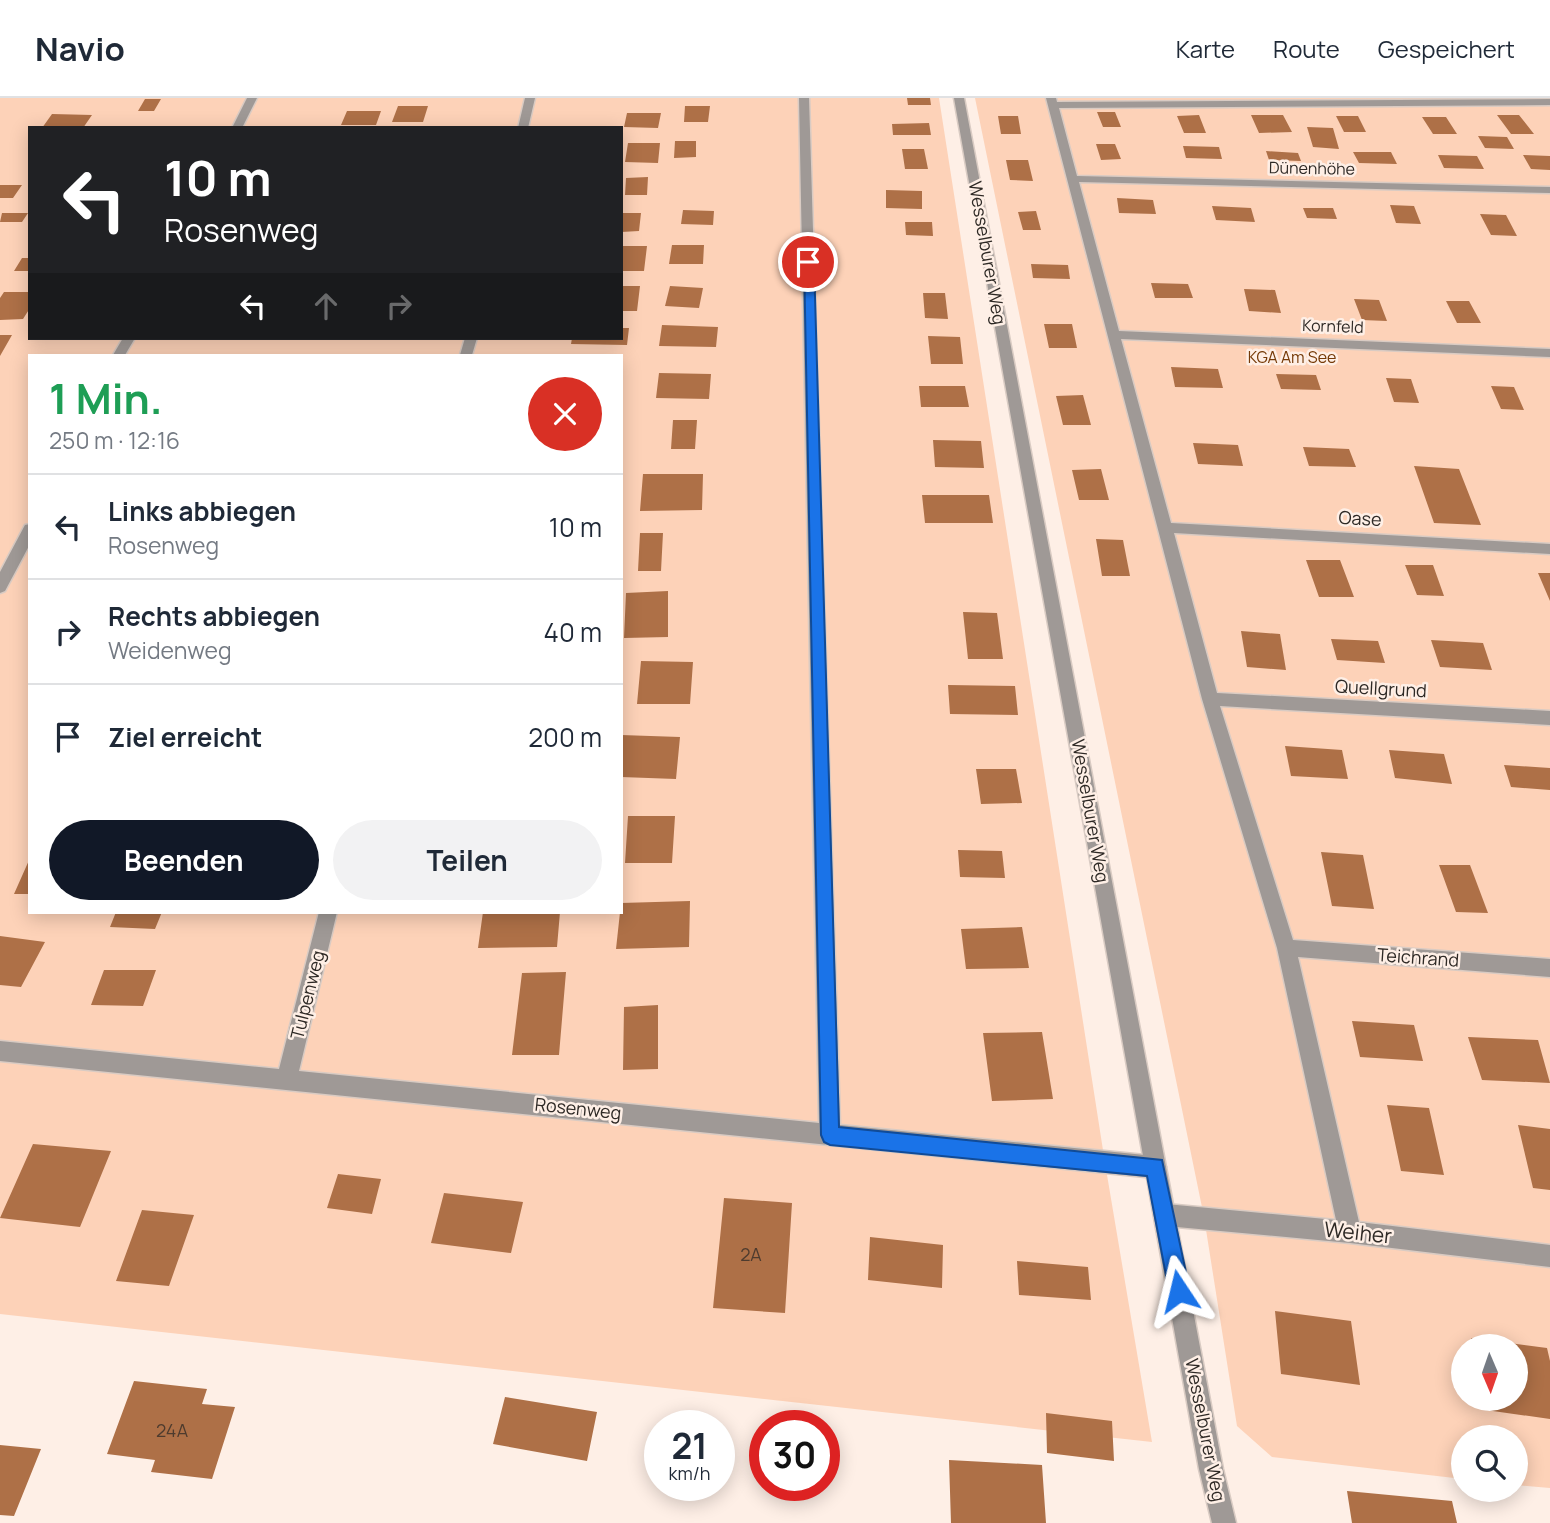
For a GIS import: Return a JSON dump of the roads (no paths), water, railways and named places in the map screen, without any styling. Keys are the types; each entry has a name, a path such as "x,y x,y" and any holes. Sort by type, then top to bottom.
{"street":[{"path":"238,126 252,98"},
{"path":"523,126 530,98"},
{"path":"804,98 830,1135"},
{"name":"Wesselburer Weg","path":"959,98 1155,1167 1224,1523"},
{"path":"1350,1231 1286,948 1210,699 1167,528 1052,102 1550,102"},
{"name":"Dünenhöhe","path":"1073,179 1550,190"},
{"name":"Kornfeld","path":"1114,335 1550,353"},
{"name":"Oase","path":"1167,528 1550,549"},
{"path":"0,587 28,533"},
{"name":"Quellgrund","path":"1210,699 1550,718"},
{"name":"Tulpenweg","path":"287,1079 328,914"},
{"name":"Teichrand","path":"1286,948 1550,968"},
{"name":"Rosenweg","path":"0,1051 1155,1167"},
{"name":"Weiher","path":"1166,1214 1350,1231 1550,1256"}],"park label":[{"name":"KGA Am See","path":"1292,357"}]}
